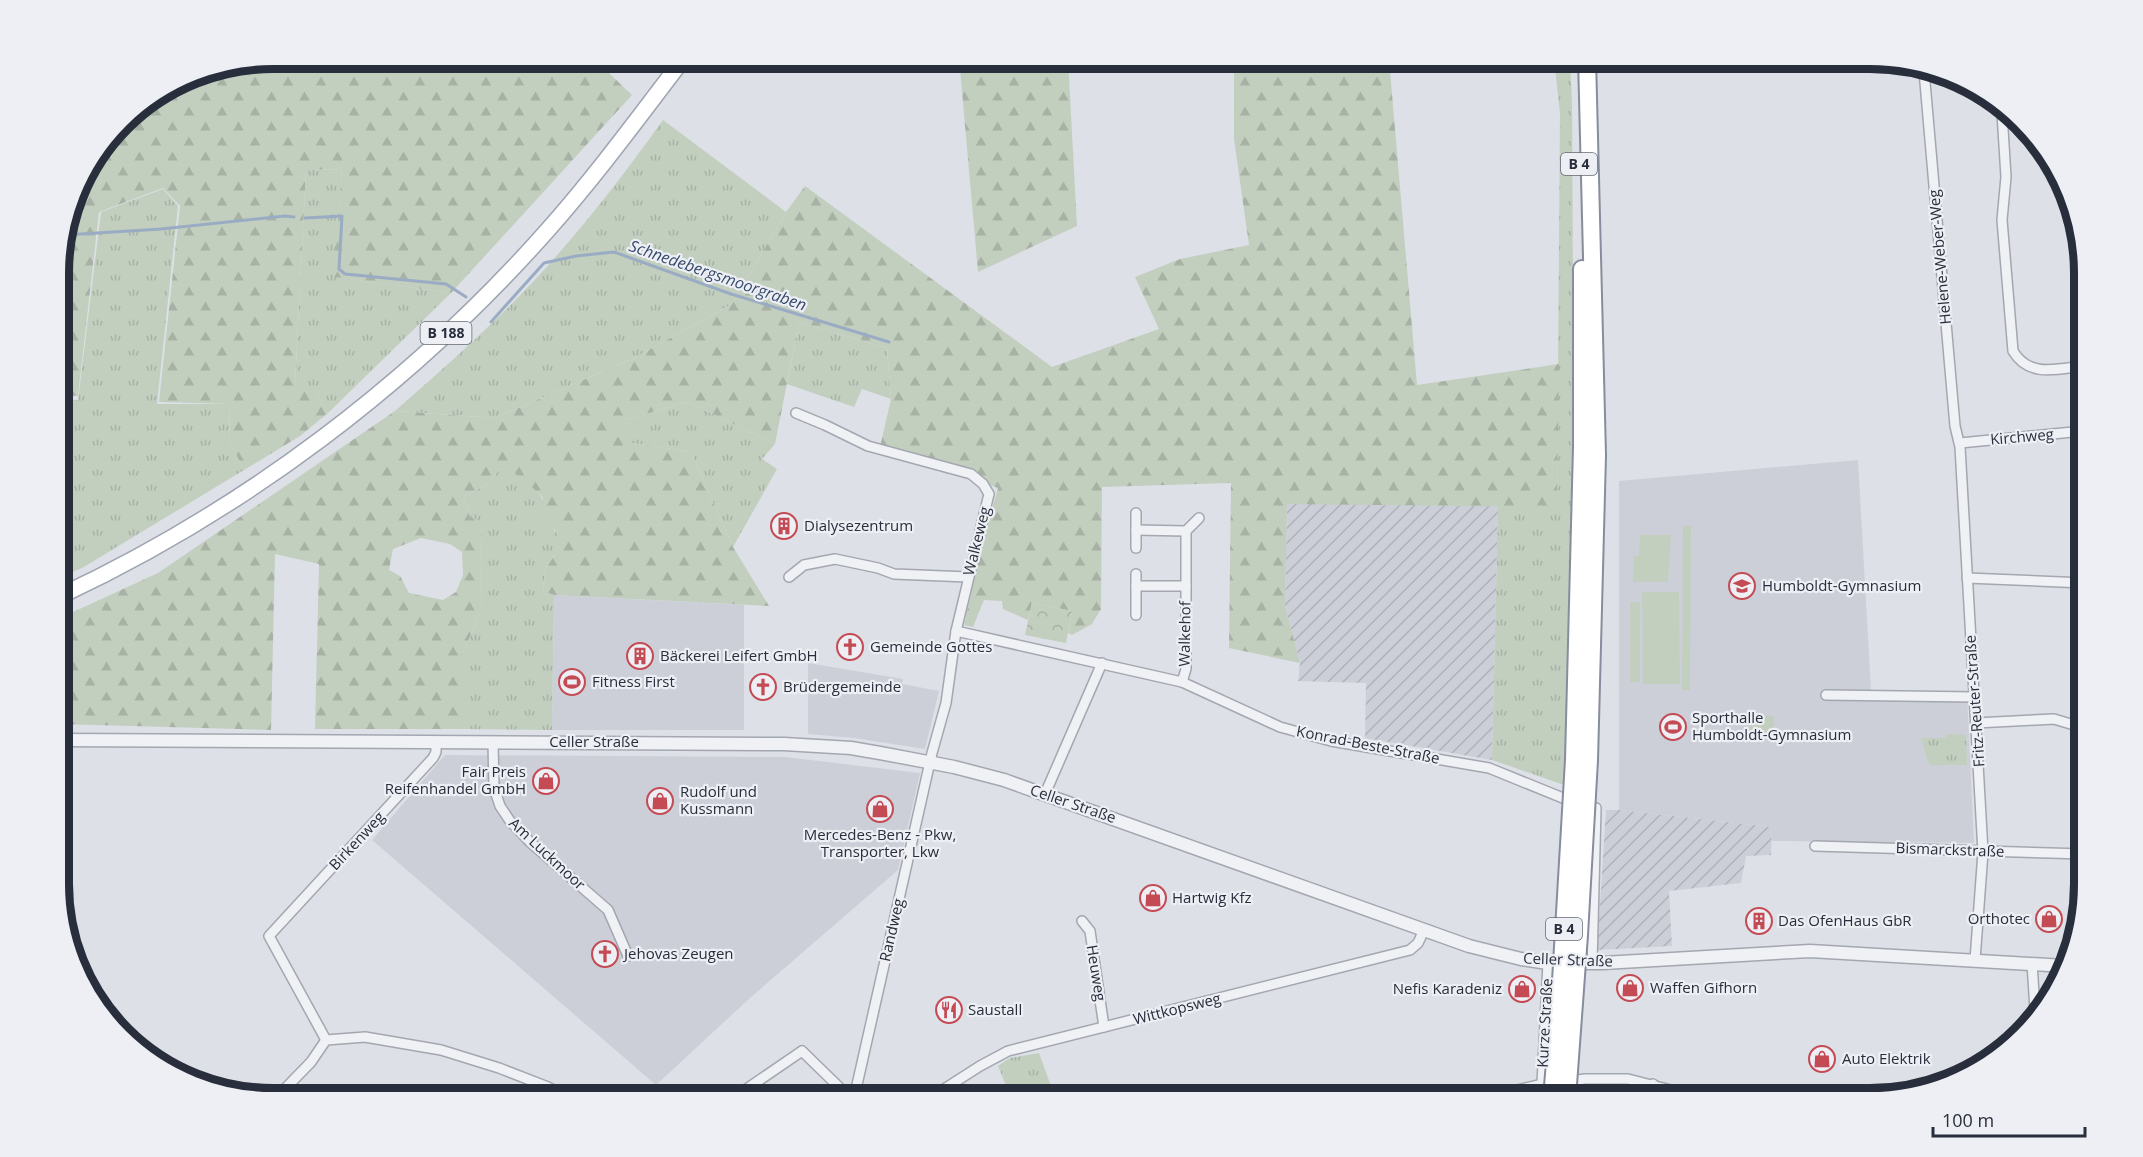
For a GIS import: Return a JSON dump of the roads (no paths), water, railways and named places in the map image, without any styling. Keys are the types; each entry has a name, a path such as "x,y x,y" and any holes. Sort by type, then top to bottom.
{"highway":[{"name":"B 4","path":"1576,69 1589,455"},
{"name":"B 4","path":"1568,1088 1579,946 1589,478 1587,69"},
{"name":"B 4","path":"1550,1088 1582,760"}],"main road":[{"name":"B 188","path":"69,591 154,548 234,499 308,448 401,375 454,326 546,232 675,69"}],"street":[{"name":"Helene-Weber-Weg","path":"1924,77 1955,426 1960,443"},
{"path":"2002,119 2007,177 2002,220 2013,351 2019,359 2036,370 2074,367"},
{"name":"Walkeweg","path":"796,413 868,446 971,474 983,484 989,494 956,631 945,703 930,762"},
{"name":"Kirchweg","path":"1960,443 2074,432"},
{"name":"Fritz-Reuter-Straße","path":"1960,443 1983,852 1975,960"},
{"path":"1136,513 1136,548"},
{"path":"1136,530 1186,531 1199,518"},
{"name":"Walkehof","path":"1182,682 1186,669 1186,531"},
{"path":"789,577 804,565 835,559 878,568 894,574 968,577"},
{"path":"1136,574 1136,615"},
{"path":"1967,578 2074,583"},
{"name":"Walkehof","path":"1136,586 1186,586"},
{"name":"Konrad-Beste-Straße","path":"956,631 1182,682 1280,727 1331,741 1489,768 1585,807 1596,808 1592,963"},
{"path":"1045,794 1102,663"},
{"path":"1826,695 1974,697"},
{"path":"1976,723 2054,719 2074,725"},
{"name":"Celler Straße","path":"69,740 435,751 493,742 805,745 851,748 930,762 1045,794 1424,930 1521,959 1548,963 1592,963 1810,951 2057,965"},
{"name":"Am Luckmoor","path":"493,742 494,788 500,806 510,821 530,842 608,910 628,956"},
{"name":"Birkenweg","path":"326,1040 269,936 435,751"},
{"name":"Randweg","path":"856,1088 930,762"},
{"name":"Bismarckstraße","path":"1815,846 2074,854"},
{"name":"Heuweg","path":"1082,921 1090,931 1104,1027"},
{"name":"Wittkopsweg","path":"946,1088 1008,1051 1410,950 1418,943 1424,930"},
{"name":"Kurze Straße","path":"1548,963 1549,1088"},
{"path":"2032,963 2035,1004"},
{"path":"286,1088 311,1062 326,1040 365,1037 441,1050 499,1068 550,1088"},
{"path":"748,1088 802,1051 840,1088"},
{"path":"1562,1088 1585,1079 1628,1078 1667,1088"},
{"path":"1652,1088 1653,1084"}],"waterway":[{"name":"Schnedebergsmoorgraben","path":"305,218 342,216 339,269 345,274 446,284 466,297"},
{"name":"Schnedebergsmoorgraben","path":"73,235 294,217"},
{"name":"Schnedebergsmoorgraben","path":"491,322 544,263 576,256 614,252 731,294 889,342"}],"place":[{"name":"Dialysezentrum","path":"784,526"},
{"name":"Humboldt-Gymnasium","path":"1742,586"},
{"name":"Gemeinde Gottes","path":"850,647"},
{"name":"Bäckerei Leifert GmbH","path":"640,656"},
{"name":"Fitness First","path":"572,682"},
{"name":"Brüdergemeinde","path":"763,687"},
{"name":"Sporthalle Humboldt-Gymnasium","path":"1673,727"},
{"name":"Fair Preis Reifenhandel GmbH","path":"546,781"},
{"name":"Rudolf und Kussmann","path":"660,801"},
{"name":"Mercedes-Benz - Pkw, Transporter, Lkw","path":"880,809"},
{"name":"Hartwig Kfz","path":"1153,898"},
{"name":"Orthotec","path":"2049,919"},
{"name":"Das OfenHaus GbR","path":"1759,921"},
{"name":"Jehovas Zeugen","path":"605,954"},
{"name":"Waffen Gifhorn","path":"1630,988"},
{"name":"Nefis Karadeniz","path":"1522,989"},
{"name":"Saustall","path":"949,1010"},
{"name":"Auto Elektrik","path":"1822,1059"}]}
